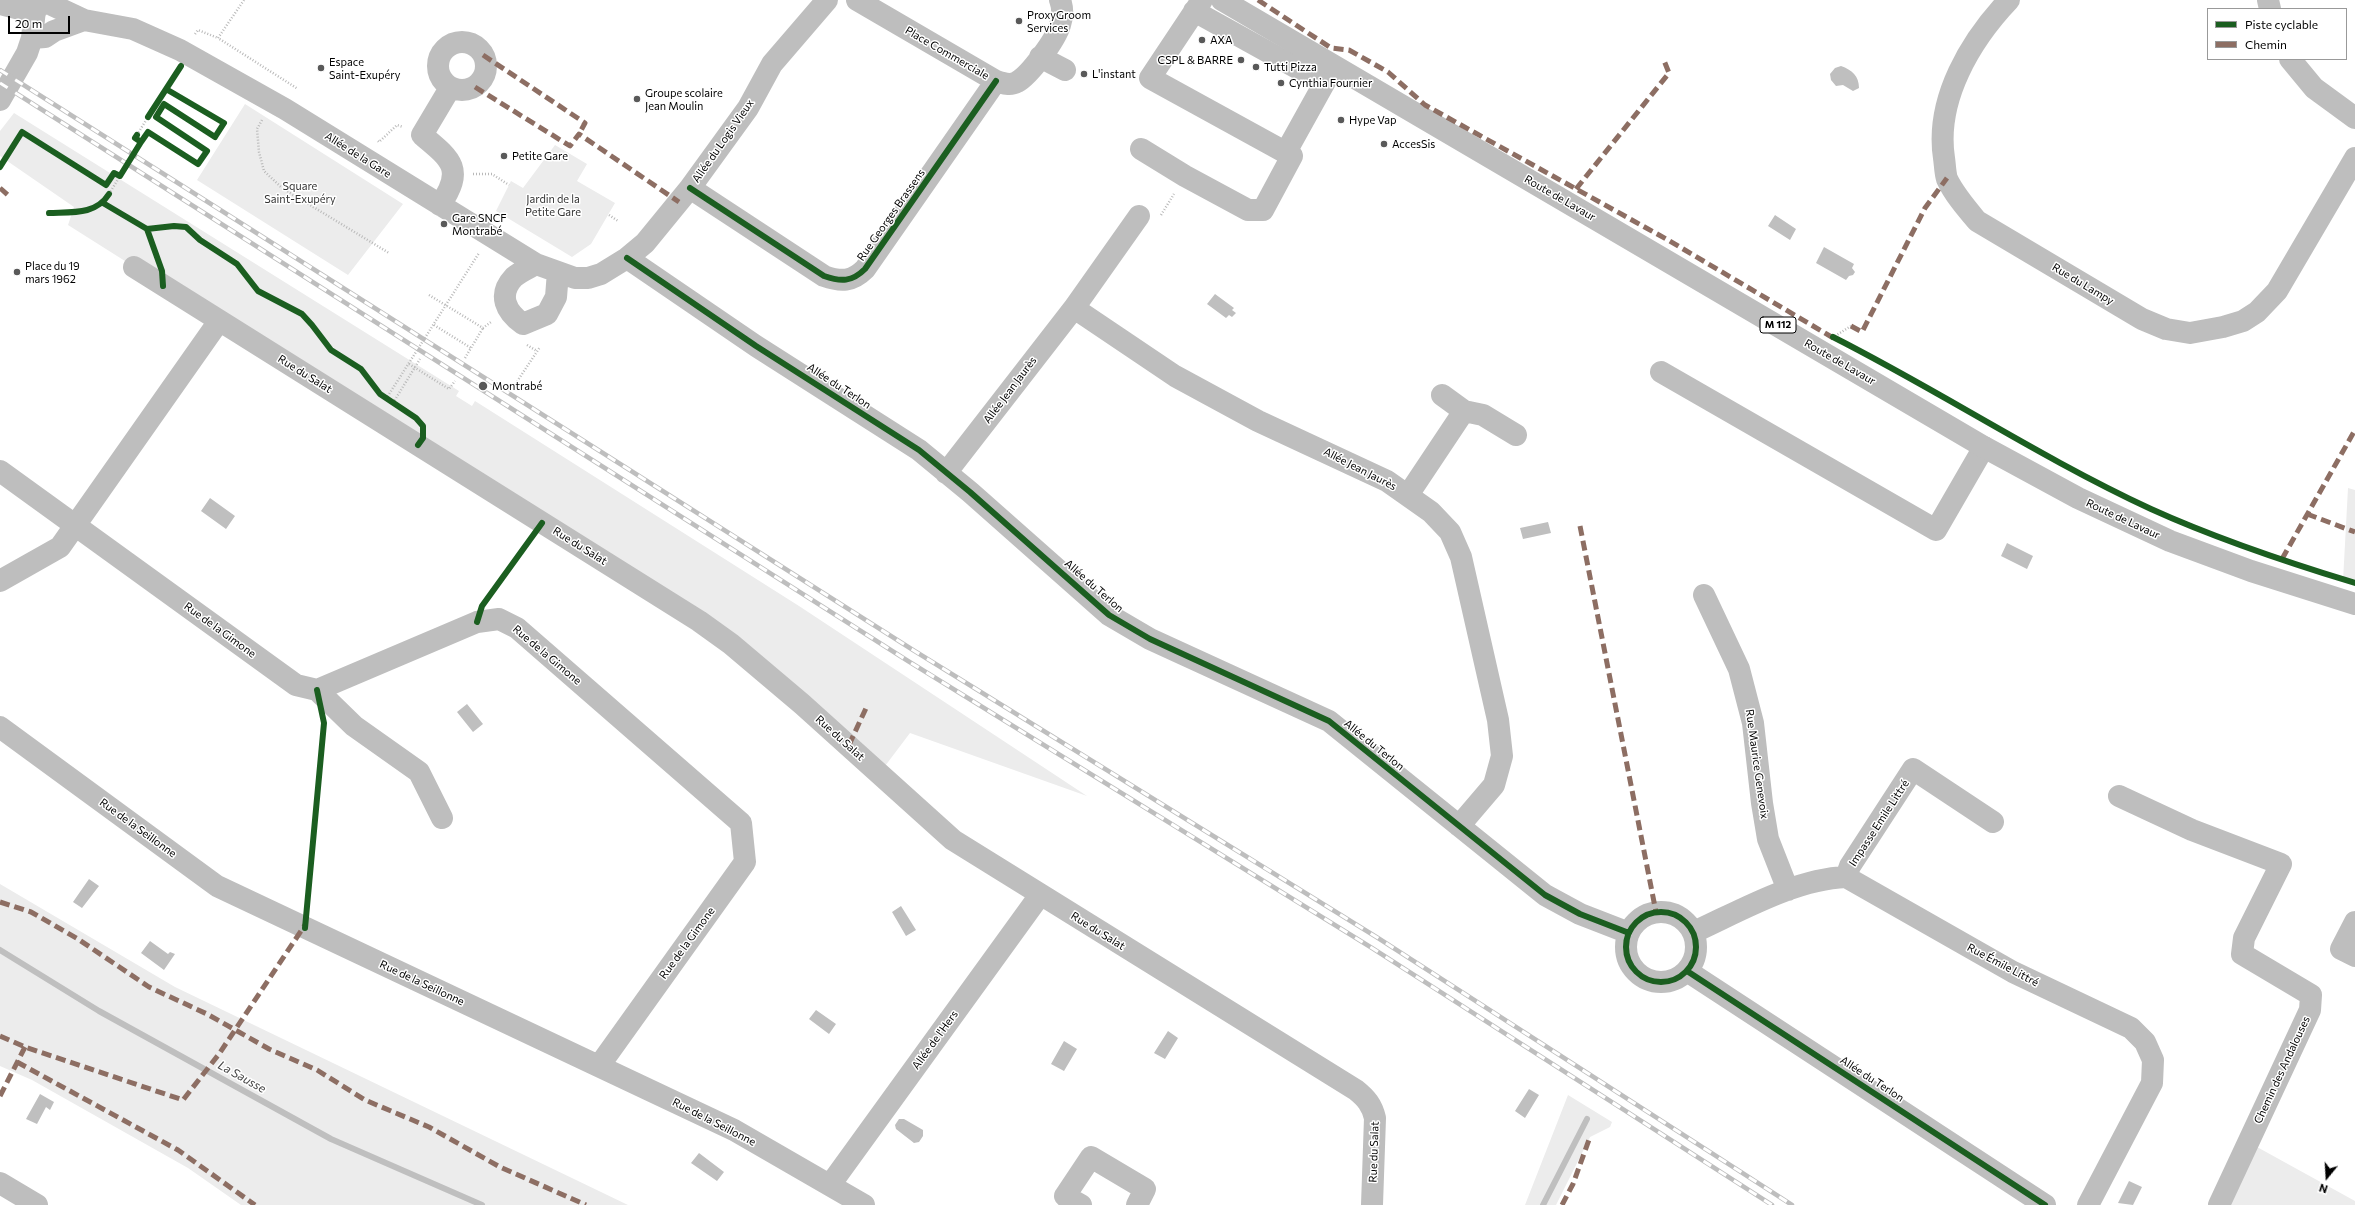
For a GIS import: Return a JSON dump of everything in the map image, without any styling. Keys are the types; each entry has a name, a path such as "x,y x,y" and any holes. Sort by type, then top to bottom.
{"street":[{"name":"Allée du Logis Vieux","path":"627,258 645,243 690,188 748,108 772,64 827,0"},
{"name":"Place Commerciale","path":"857,0 996,81 1005,84 1016,83 1040,57 1060,26 1062,10 1060,0"},
{"name":"Route de Lavaur","path":"1222,0 1329,74 1984,447 2078,498 2170,541 2251,571 2355,604"},
{"name":"Rue du Lampy","path":"2009,0 1990,20 1978,37 1958,75 1946,112 1941,141 1947,178 1960,201 1977,221 2142,319 2166,329 2190,333 2223,328 2242,321 2257,312 2278,291 2355,158"},
{"name":"Allée de la Gare","path":"0,4 50,4 84,20 133,29 180,50 229,76 536,264 575,278 588,278 601,274 627,258"},
{"path":"0,100 27,54 32,38 36,5"},
{"path":"1141,149 1185,176 1248,210 1263,210 1292,156 1150,78 1198,5 1329,74 1286,152"},
{"path":"32,38 46,38 54,32 84,20"},
{"path":"1040,57 1065,70"},
{"path":"2291,60 2314,88 2355,118"},
{"name":"Rue Georges Brassens","path":"690,188 824,276 838,281 851,280 865,269 996,81"},
{"path":"440,205 448,193 454,174 447,155 422,135 450,88"},
{"name":"Allée Jean Jaurès","path":"946,473 1074,308 1149,216"},
{"name":"Allée du Terlon","path":"627,258 756,346 919,450 1110,615 1150,639 1329,721 1546,895 1580,914 1629,933"},
{"path":"536,264 514,277 505,292 506,308 512,317 523,324 547,314 556,297 558,272"},
{"name":"Rue du Salat","path":"134,268 699,621 731,644 802,704 953,840 1356,1090 1366,1098 1373,1108 1375,1118 1372,1205"},
{"name":"Allée Jean Jaurès","path":"1074,308 1175,376 1258,421 1387,481 1431,512 1450,532 1461,557 1498,720 1502,756 1494,785 1459,826"},
{"path":"0,581 60,547 74,525 219,321"},
{"path":"1661,372 1936,530 1984,447"},
{"path":"1442,394 1464,410 1483,415 1516,435"},
{"path":"1408,495 1464,410"},
{"name":"Rue de la Gimone","path":"0,471 296,685 317,690 477,622 499,619 517,628 741,823 745,862 599,1066"},
{"name":"Rue Maurice Genevoix","path":"1704,595 1739,669 1753,723 1762,803 1768,839 1788,890"},
{"path":"317,690 354,726 419,772 442,818"},
{"name":"Rue de la Seillonne","path":"0,727 217,886 734,1130 864,1205"},
{"name":"Impasse Emile Littré","path":"1846,878 1850,866 1913,769 1993,822"},
{"name":"Chemin des Andalouses","path":"2119,796 2192,830 2281,864 2244,938 2242,954 2311,995 2310,1010 2219,1205"},
{"name":"Rue Émile Littré","path":"1694,932 1788,890 1826,878 1846,878 2013,972 2131,1028 2145,1042 2152,1060 2152,1083 2088,1205"},
{"name":"Allée de l'Hers","path":"830,1185 1040,895"},
{"path":"1656,912 1668,912 1678,916 1687,923 1694,932 1696,952 1688,971 1674,979 1658,982 1638,973 1627,954 1629,933 1635,923 1645,916 1656,912"},
{"path":"2348,953 2355,922"},
{"name":"Allée du Terlon","path":"1688,971 2045,1205"},
{"path":"1069,1202 1091,1157 1145,1190 1137,1205"},
{"path":"0,1183 37,1205"}],"path":[{"path":"244,0 218,38 299,90"},
{"path":"265,114 257,129 259,152 264,171 282,188 389,253"},
{"path":"137,135 148,117"},
{"path":"373,137 379,142 397,125 422,135"},
{"path":"454,174 492,174 509,185"},
{"path":"109,194 120,176"},
{"path":"1149,216 1185,176"},
{"path":"609,215 618,221"},
{"path":"386,399 482,249"},
{"path":"429,295 484,328"},
{"path":"465,358 484,328 506,308"},
{"path":"434,325 471,348"},
{"path":"1833,337 1851,326"},
{"path":"514,390 518,380 540,347"},
{"path":"393,403 420,359"},
{"path":"409,364 449,389 455,380"}],"green space":[{"name":"Square Saint-Exupéry","path":"245,104 403,204 348,275 197,180"},
{"path":"14,113 459,391 456,396 472,406 475,401 799,606 1087,796 910,733 879,774 731,644 68,225 74,207 0,156 0,131"},
{"name":"Jardin de la Petite Gare","path":"555,145 587,164 577,181 615,203 591,244 572,257 496,211 511,181 523,188"},
{"path":"2348,488 2355,490 2355,585 2343,581"},
{"path":"0,884 175,987 628,1205 241,1205 188,1168 32,1080 0,1066"},
{"path":"1568,1095 1612,1122 1610,1127 1590,1137 1556,1205 1525,1205"},
{"path":"2257,1147 2355,1201 2355,1205 2229,1205"}],"shaded area":[{"path":"1841,66 1854,74 1858,80 1859,88 1853,91 1843,85 1836,86 1831,80 1830,74 1835,68"},
{"path":"1775,215 1796,229 1790,240 1768,226"},
{"path":"1824,247 1854,264 1852,268 1855,272 1853,275 1849,276 1846,280 1816,263"},
{"path":"1215,294 1234,308 1232,310 1236,313 1232,317 1229,315 1226,318 1207,304"},
{"path":"210,498 235,516 226,529 201,511"},
{"path":"1548,522 1551,533 1523,539 1520,528"},
{"path":"2007,543 2033,556 2027,569 2001,556"},
{"path":"467,704 483,724 473,732 457,712"},
{"path":"89,879 99,886 82,908 73,902"},
{"path":"901,906 916,930 906,936 892,912"},
{"path":"150,941 168,954 170,952 175,954 164,970 141,953"},
{"path":"816,1010 836,1024 829,1034 809,1019"},
{"path":"1168,1031 1178,1038 1165,1059 1154,1053"},
{"path":"1064,1041 1077,1049 1064,1071 1051,1064"},
{"path":"1529,1089 1539,1095 1525,1118 1515,1111"},
{"path":"40,1094 54,1102 50,1110 46,1107 37,1124 26,1119"},
{"path":"899,1119 904,1119 923,1130 923,1136 919,1142 914,1143 896,1129 895,1125"},
{"path":"699,1153 724,1172 717,1181 691,1163"},
{"path":"2129,1181 2142,1187 2133,1205 2118,1203"}],"waterway":[{"name":"La Sausse","path":"0,950 99,1011 331,1139 482,1205"},
{"path":"1543,1205 1587,1119"}],"railway":[{"path":"0,70 913,650 1378,938 1792,1205"},
{"path":"0,83 908,661 1372,948 1772,1205"}],"marked path":[{"path":"1258,0 1331,48 1349,50 1388,72 1425,105 1668,240 1835,339"},
{"path":"483,55 585,123 579,134"},
{"path":"1576,189 1669,73 1663,58"},
{"path":"475,87 570,146 579,134 679,202"},
{"path":"1851,326 1862,332 1925,208 1947,178"},
{"path":"0,188 10,197"},
{"path":"2282,559 2355,430"},
{"path":"2307,514 2355,532"},
{"path":"1580,526 1656,912"},
{"path":"849,745 867,706"},
{"path":"0,902 31,912 78,939 149,987 207,1014 269,1049 317,1070 365,1100 429,1127 500,1167 586,1205"},
{"path":"0,1036 25,1047 183,1100 219,1054 305,925"},
{"path":"0,1096 25,1047"},
{"path":"17,1062 178,1150 255,1205"},
{"path":"1562,1205 1573,1184 1590,1137"}],"cycle path":[{"path":"148,117 181,66"},
{"path":"690,188 824,276 841,280 851,279 865,269 996,81"},
{"path":"137,135 135,138 141,142 148,132 198,164 207,151 156,117 164,104 215,137 224,123 166,89"},
{"path":"0,167 22,132 106,185 114,173 120,176 141,142"},
{"path":"49,213 75,212 90,209 104,201 109,194"},
{"path":"103,203 147,229 162,271 163,286"},
{"path":"147,229 174,226 186,227 200,240 237,264 258,291 302,314 331,350 361,369 380,394 416,418 423,426 423,438 418,445"},
{"path":"627,258 756,346 919,450 970,492 1109,615 1150,639 1329,721 1545,895 1580,914 1629,933"},
{"path":"1833,337 1912,379 2070,468 2151,509 2252,549 2355,583"},
{"path":"477,622 482,606 542,523"},
{"path":"305,928 324,723 317,690"},
{"path":"1661,912 1674,915 1686,922 1693,934 1696,947 1693,960 1686,972 1674,979 1661,982 1648,979 1636,972 1629,960 1626,947 1629,934 1636,922 1648,915 1661,912"},
{"path":"1687,971 2045,1205"}],"place":[{"name":"ProxyGroom Services","path":"1019,21"},
{"name":"AXA","path":"1202,40"},
{"name":"CSPL & BARRE","path":"1241,60"},
{"name":"Tutti Pizza","path":"1256,67"},
{"name":"Espace Saint-Exupéry","path":"321,68"},
{"name":"L'instant","path":"1084,74"},
{"name":"Cynthia Fournier","path":"1281,83"},
{"name":"Groupe scolaire Jean Moulin","path":"637,99"},
{"name":"Hype Vap","path":"1341,120"},
{"name":"AccesSis","path":"1384,144"},
{"name":"Petite Gare","path":"504,156"},
{"name":"Gare SNCF Montrabé","path":"444,224"},
{"name":"Place du 19 mars 1962","path":"17,272"},
{"name":"Montrabé","path":"483,386"}]}
